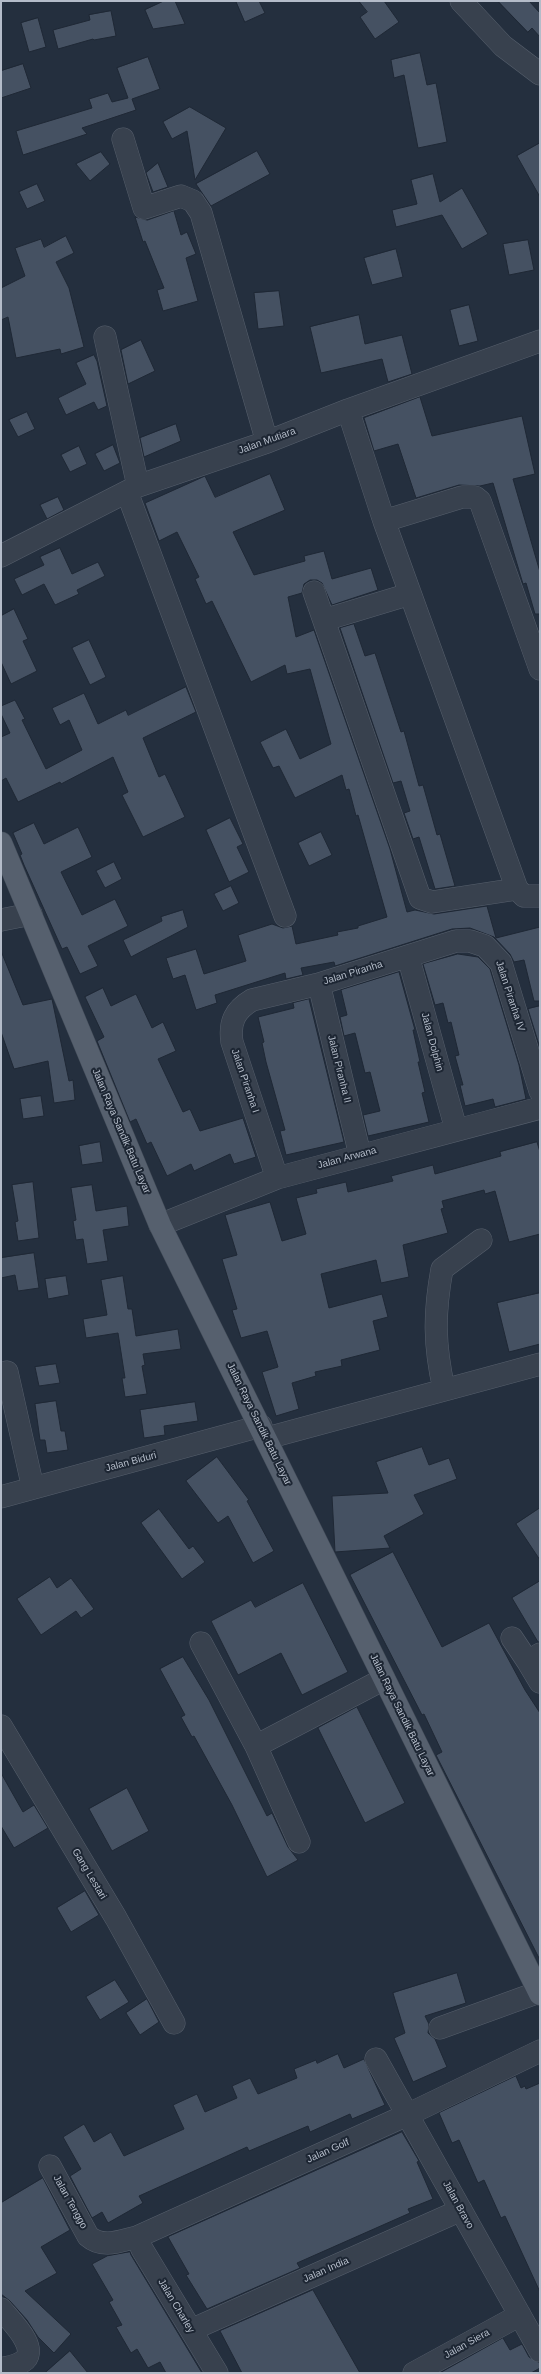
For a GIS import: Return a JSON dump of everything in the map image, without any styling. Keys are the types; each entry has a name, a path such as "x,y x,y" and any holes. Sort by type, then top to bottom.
{"main road":[{"name":"Jalan Raya Sandik Batu Layar","path":"1,843 160,1225 264,1432 539,1993"}],"street":[{"path":"460,1 503,46 540,74"},
{"path":"123,139 144,208 181,196 193,200 201,212 267,442"},
{"path":"106,338 133,489 285,916"},
{"name":"Jalan Mutiara","path":"1,556 90,509 133,489 267,442 348,410 540,341"},
{"path":"348,410 384,521 517,889 524,896 540,896"},
{"path":"384,521 462,497 475,497 480,501 540,669"},
{"path":"314,592 420,898 432,902 517,889"},
{"path":"324,620 410,594"},
{"path":"1,920 31,914"},
{"name":"Jalan Piranha IV","path":"445,944 456,940 470,940 485,946 496,956 500,963 540,1091"},
{"name":"Jalan Piranha","path":"261,998 319,984 445,944"},
{"name":"Jalan Dolphin","path":"408,956 456,1129"},
{"name":"Jalan Piranha II","path":"319,984 360,1155"},
{"name":"Jalan Piranha I","path":"261,998 243,1006 233,1019 230,1030 232,1042 277,1178"},
{"name":"Jalan Arwana","path":"160,1225 277,1178 456,1129 540,1108"},
{"path":"444,1389 437,1358 435,1306 442,1269 481,1240"},
{"name":"Jalan Biduri","path":"1,1497 444,1389 540,1364"},
{"path":"7,1372 33,1488"},
{"path":"512,1638 534,1658 540,1682"},
{"path":"201,1643 256,1746 298,1842"},
{"path":"256,1746 384,1679"},
{"name":"Gang Lestari","path":"1,1726 116,1918 174,2023"},
{"path":"440,2028 539,1993"},
{"name":"Jalan Golf","path":"113,2242 137,2237 407,2115 540,2051"},
{"name":"Jalan Bravo","path":"376,2059 540,2351"},
{"name":"Jalan Tenggo","path":"50,2166 88,2236 99,2244 113,2242"},
{"name":"Jalan India","path":"191,2330 461,2210"},
{"name":"Jalan Charley","path":"137,2237 217,2373"},
{"path":"1,2308 26,2340 29,2349 28,2356 8,2367"},
{"name":"Jalan Siera","path":"414,2373 520,2315"}],"building":[{"path":"164,1 175,1 185,24 153,29 145,10"},
{"path":"236,1 259,1 265,13 245,22"},
{"path":"359,1 384,1 399,22 375,39 360,17 367,12"},
{"path":"498,1 529,1 540,13 540,37 532,28 528,32"},
{"path":"111,11 116,36 93,39 58,49 53,30 90,20 89,15"},
{"path":"38,18 46,47 29,52 21,23"},
{"path":"420,53 427,85 436,83 447,142 418,148 404,75 394,78 391,60"},
{"path":"148,57 160,89 132,99 136,110 82,128 87,134 23,155 16,131 92,108 89,99 108,93 112,102 128,98 117,68"},
{"path":"23,64 31,88 1,98 1,71"},
{"path":"190,107 226,128 195,180 187,131 172,139 163,122"},
{"path":"540,143 540,197 517,156"},
{"path":"257,151 270,174 211,206 196,184"},
{"path":"101,152 110,164 90,181 76,164"},
{"path":"158,163 168,187 153,192 146,173"},
{"path":"433,174 440,202 462,188 488,234 462,249 442,215 396,227 392,210 417,204 411,180"},
{"path":"37,184 45,201 27,209 19,192"},
{"path":"174,211 181,235 187,232 196,254 186,258 198,301 163,311 157,290 164,288 145,241 143,242 135,217 147,220"},
{"path":"66,236 74,253 56,262 69,288 84,347 61,354 60,349 16,358 8,317 1,320 1,288 25,276 15,248 41,239 44,247"},
{"path":"528,240 534,270 509,275 503,244"},
{"path":"396,249 403,277 372,285 364,258"},
{"path":"279,291 284,326 258,329 254,293"},
{"path":"469,305 478,341 459,346 450,310"},
{"path":"359,315 365,344 402,335 412,374 388,382 382,359 321,373 310,327"},
{"path":"141,340 155,371 128,384 121,350"},
{"path":"94,355 97,361 107,406 98,410 94,402 66,415 58,398 86,384 76,363"},
{"path":"420,397 432,436 522,416 535,474 513,479 540,572 540,614 535,614 526,583 523,584 493,483 480,486 459,485 416,498 398,444 374,451 364,418"},
{"path":"27,412 35,429 18,437 9,420"},
{"path":"176,424 181,441 144,457 140,438"},
{"path":"113,445 120,463 104,471 95,454"},
{"path":"79,446 87,464 70,472 61,455"},
{"path":"270,474 285,510 233,532 254,575 305,561 304,556 324,551 332,579 371,568 378,590 332,605 322,583 317,580 310,580 304,584 302,593 288,597 296,637 314,630 390,849 407,912 415,910 434,914 487,906 496,938 540,927 540,1001 534,1001 524,960 514,962 510,954 494,937 470,928 452,929 335,966 334,962 301,968 303,975 286,979 285,973 215,995 217,1003 196,1010 185,975 173,979 166,958 196,949 204,974 246,961 238,935 272,924 283,928 292,926 296,944 338,935 337,932 358,928 358,926 387,917 358,815 356,816 349,789 346,790 342,775 295,798 279,766 273,768 260,742 286,729 300,759 331,744 310,669 287,674 285,665 251,682 212,601 206,604 195,579 199,577 177,532 159,541 145,503 205,476 215,497"},
{"path":"58,497 64,510 47,519 40,505"},
{"path":"60,548 72,574 98,562 105,576 77,590 79,594 55,605 44,584 22,595 14,579 44,565 40,557"},
{"path":"14,609 28,639 23,641 37,671 11,684 1,662 1,616"},
{"path":"354,624 365,656 375,653 401,732 404,731 419,786 423,785 437,835 440,834 455,886 435,889 419,837 413,839 404,813 410,811 401,781 393,783 340,628"},
{"path":"89,640 106,677 90,685 72,648"},
{"path":"186,687 196,712 143,738 159,777 165,774 185,817 143,837 122,795 128,792 113,757 61,784 60,782 18,802 6,778 1,781 1,737 10,733 1,714 1,706 15,700 25,719 22,720 46,769 82,750 69,720 60,725 52,708 84,693 98,724 126,710 128,715"},
{"path":"230,818 243,844 237,847 249,872 229,882 206,830"},
{"path":"34,823 44,844 78,827 92,857 61,872 82,915 115,899 128,926 88,946 98,966 80,974 67,947 62,949 24,865 20,855 22,854 13,833"},
{"path":"321,832 332,855 309,866 298,843"},
{"path":"114,862 122,879 105,888 96,871"},
{"path":"231,886 239,903 223,911 214,894"},
{"path":"183,910 188,927 131,957 123,940 162,921 161,917"},
{"path":"1,951 23,1005 52,999 69,1081 73,1080 75,1100 54,1103 48,1061 14,1069 1,1032"},
{"path":"458,954 478,957 490,969 519,1065 526,1099 495,1107 493,1099 465,1106 460,1085 463,1085 455,1056 459,1055 451,1022 448,1023 443,1003 435,1005 423,964"},
{"path":"399,972 415,1030 413,1030 420,1062 418,1062 425,1092 422,1093 429,1122 368,1136 363,1115 380,1111 370,1072 365,1073 355,1033 344,1036 340,1017 347,1015 341,990"},
{"path":"103,988 111,1006 136,994 152,1028 163,1022 176,1051 158,1059 183,1112 190,1109 200,1131 243,1118 256,1157 234,1164 230,1154 194,1171 191,1164 167,1176 151,1142 147,1144 136,1119 130,1122 97,1041 104,1037 85,997"},
{"path":"309,999 344,1142 286,1155 280,1131 285,1130 266,1062 262,1043 264,1042 258,1017 294,1008 293,1003"},
{"path":"540,1006 540,1048 528,1009"},
{"path":"41,1096 44,1116 23,1119 20,1099"},
{"path":"100,1142 103,1162 82,1165 79,1146"},
{"path":"537,1142 540,1152 540,1234 509,1242 495,1191 485,1194 484,1190 442,1201 444,1208 441,1209 448,1233 403,1245 409,1277 381,1283 376,1260 321,1274 329,1308 382,1294 388,1317 373,1321 380,1350 341,1360 342,1366 315,1372 316,1376 292,1383 299,1409 276,1416 262,1372 278,1367 267,1331 241,1338 232,1310 237,1309 222,1259 237,1255 225,1215 270,1202 282,1241 306,1234 296,1198 317,1193 316,1189 346,1182 348,1192 393,1181 391,1176 433,1165 435,1174 501,1156 500,1152"},
{"path":"33,1182 39,1238 18,1241 15,1222 18,1221 12,1185"},
{"path":"92,1185 96,1211 127,1206 129,1226 103,1230 108,1261 87,1264 83,1239 76,1240 73,1221 76,1220 71,1188"},
{"path":"34,1253 39,1288 18,1291 15,1275 1,1278 1,1258"},
{"path":"66,1276 69,1295 48,1299 45,1279"},
{"path":"123,1276 128,1309 132,1309 136,1336 178,1329 181,1349 143,1354 145,1365 142,1366 147,1394 125,1397 122,1378 125,1378 118,1333 86,1338 83,1319 107,1315 101,1280"},
{"path":"540,1293 540,1344 509,1352 497,1303"},
{"path":"56,1364 60,1383 39,1386 35,1367"},
{"path":"56,1401 61,1431 65,1431 68,1450 47,1453 45,1440 40,1440 35,1404"},
{"path":"195,1402 198,1421 164,1426 165,1435 144,1438 140,1410"},
{"path":"422,1447 429,1465 449,1458 457,1479 414,1495 424,1514 384,1536 390,1548 335,1552 332,1496 388,1493 376,1462"},
{"path":"217,1457 249,1500 247,1501 274,1551 253,1563 228,1516 218,1523 186,1481"},
{"path":"540,1508 540,1560 516,1524"},
{"path":"159,1509 189,1549 193,1546 205,1562 182,1579 141,1523"},
{"path":"393,1552 442,1647 489,1623 525,1690 540,1713 540,1960 436,1755 442,1752 424,1714 422,1715 350,1575"},
{"path":"50,1577 57,1588 71,1578 94,1609 81,1618 76,1611 41,1635 17,1599"},
{"path":"540,1581 540,1642 538,1642 512,1598"},
{"path":"303,1583 348,1672 302,1695 281,1653 238,1675 211,1621 251,1600 255,1607"},
{"path":"183,1657 209,1700 267,1816 272,1813 288,1847 298,1860 267,1877 232,1805 194,1736 192,1737 181,1717 185,1715 160,1669"},
{"path":"357,1707 405,1803 365,1823 318,1728"},
{"path":"1,1773 23,1812 34,1805 48,1828 14,1848 1,1826"},
{"path":"127,1788 149,1831 112,1851 89,1809"},
{"path":"85,1891 99,1915 71,1932 57,1908"},
{"path":"457,1973 466,2003 425,2016 429,2024 428,2033 435,2039 447,2067 413,2082 394,2038 405,2033 393,1993"},
{"path":"115,1980 129,2002 100,2020 86,1997"},
{"path":"147,1999 159,2022 140,2035 126,2013"},
{"path":"338,2054 344,2068 364,2059 385,2105 352,2119 350,2114 310,2132 308,2126 249,2151 247,2147 139,2196 143,2203 108,2223 102,2212 92,2218 70,2176 81,2169 63,2137 84,2124 94,2142 111,2132 124,2156 184,2129 173,2105 197,2094 205,2112 237,2098 232,2086 250,2078 258,2094 297,2078 294,2069 316,2060 317,2063"},
{"path":"516,2076 521,2088 525,2086 526,2089 540,2083 540,2292 505,2216 501,2218 484,2180 478,2183 459,2140 452,2143 439,2113"},
{"path":"402,2132 419,2161 417,2162 433,2199 408,2209 410,2213 297,2263 300,2268 207,2309 186,2275 189,2274 168,2237"},
{"path":"43,2178 70,2230 41,2247 57,2273 25,2291 71,2334 54,2353 38,2337 27,2320 10,2301 1,2294 1,2203"},
{"path":"130,2252 202,2373 166,2373 160,2362 148,2368 137,2349 131,2353 116,2327 122,2325 109,2302 113,2300 92,2264 107,2256"},
{"path":"313,2290 360,2373 242,2373 220,2331"},
{"path":"503,2338 510,2350 522,2344 529,2357 540,2363 540,2368 531,2373 440,2373"},
{"path":"70,2351 88,2373 45,2373"}]}
